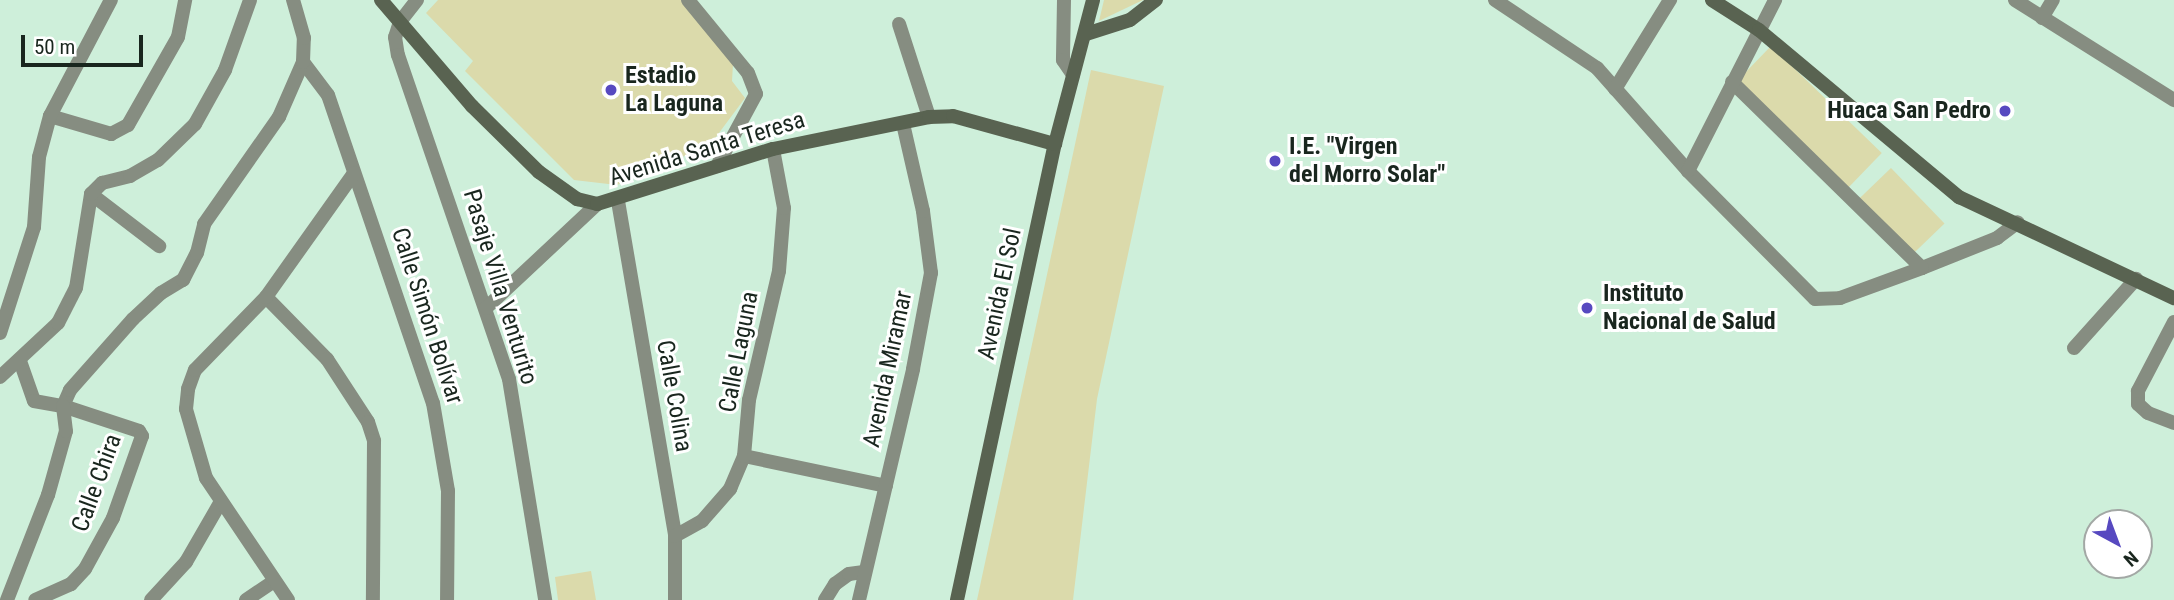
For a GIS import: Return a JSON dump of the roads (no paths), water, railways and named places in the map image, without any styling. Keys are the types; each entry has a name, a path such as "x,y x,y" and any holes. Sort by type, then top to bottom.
{"street":[{"path":"0,332 34,227 39,157 50,116 111,0"},
{"path":"50,116 111,134 128,125 178,37 185,0"},
{"path":"0,377 58,323 76,288 91,194 102,183 130,176 158,160 195,124 225,70 250,0"},
{"path":"7,600 48,495 66,431 63,406 70,390 133,319 161,293 183,280 197,253 204,224 279,117 303,62 304,38 293,0"},
{"name":"Avenida Santa Teresa","path":"381,0 472,106 539,172 577,200 597,204 618,201 773,149 929,117 953,116 1055,144"},
{"path":"400,22 417,0"},
{"path":"688,0 748,73 756,94 717,166"},
{"path":"1064,0 1063,60 1073,75"},
{"name":"Avenida El Sol","path":"957,600 1055,144 1093,0"},
{"path":"1086,34 1130,20 1156,0"},
{"path":"1495,0 1571,48 1615,89 1688,171 1815,299 1840,298 1922,268 1997,238 2018,222"},
{"path":"1615,89 1670,0"},
{"path":"1712,0 1759,30 1959,197 2018,222 2174,298"},
{"path":"1688,171 1775,0"},
{"path":"2015,0 2174,100"},
{"path":"2042,18 2053,0"},
{"name":"Pasaje Villa Venturito","path":"400,22 395,37 398,55 509,379 545,600"},
{"path":"899,24 929,117"},
{"name":"Calle Simón Bolívar","path":"303,62 328,95 414,342 442,445 448,491 447,600"},
{"path":"1732,82 1922,268"},
{"name":"Avenida Miramar","path":"859,600 931,273 923,211 903,124"},
{"name":"Calle Laguna","path":"674,536 690,531 712,510 730,489 744,456 749,400 779,271 783,208 773,149"},
{"path":"288,600 220,503 206,478 186,409 188,389 195,370 266,297 354,173"},
{"path":"91,194 159,246"},
{"name":"Calle Colina","path":"618,201 674,536 675,600"},
{"path":"486,308 597,204"},
{"path":"2074,348 2136,279"},
{"path":"266,297 327,359 368,422 374,441 373,600"},
{"path":"2174,322 2138,391 2138,404 2174,423"},
{"path":"20,361 34,401 63,406"},
{"name":"Calle Chira","path":"35,600 71,584 85,569 113,518 142,436 63,406"},
{"path":"744,456 886,486"},
{"path":"150,600 186,562 220,503"},
{"path":"825,600 835,584 849,575 864,572"},
{"path":"246,600 274,581"}],"place":[{"name":"Estadio La Laguna","path":"611,90"},
{"name":"Huaca San Pedro","path":"2005,111"},
{"name":"I.E. \"Virgen del Morro Solar\"","path":"1275,161"},
{"name":"Instituto Nacional de Salud","path":"1587,308"}]}
